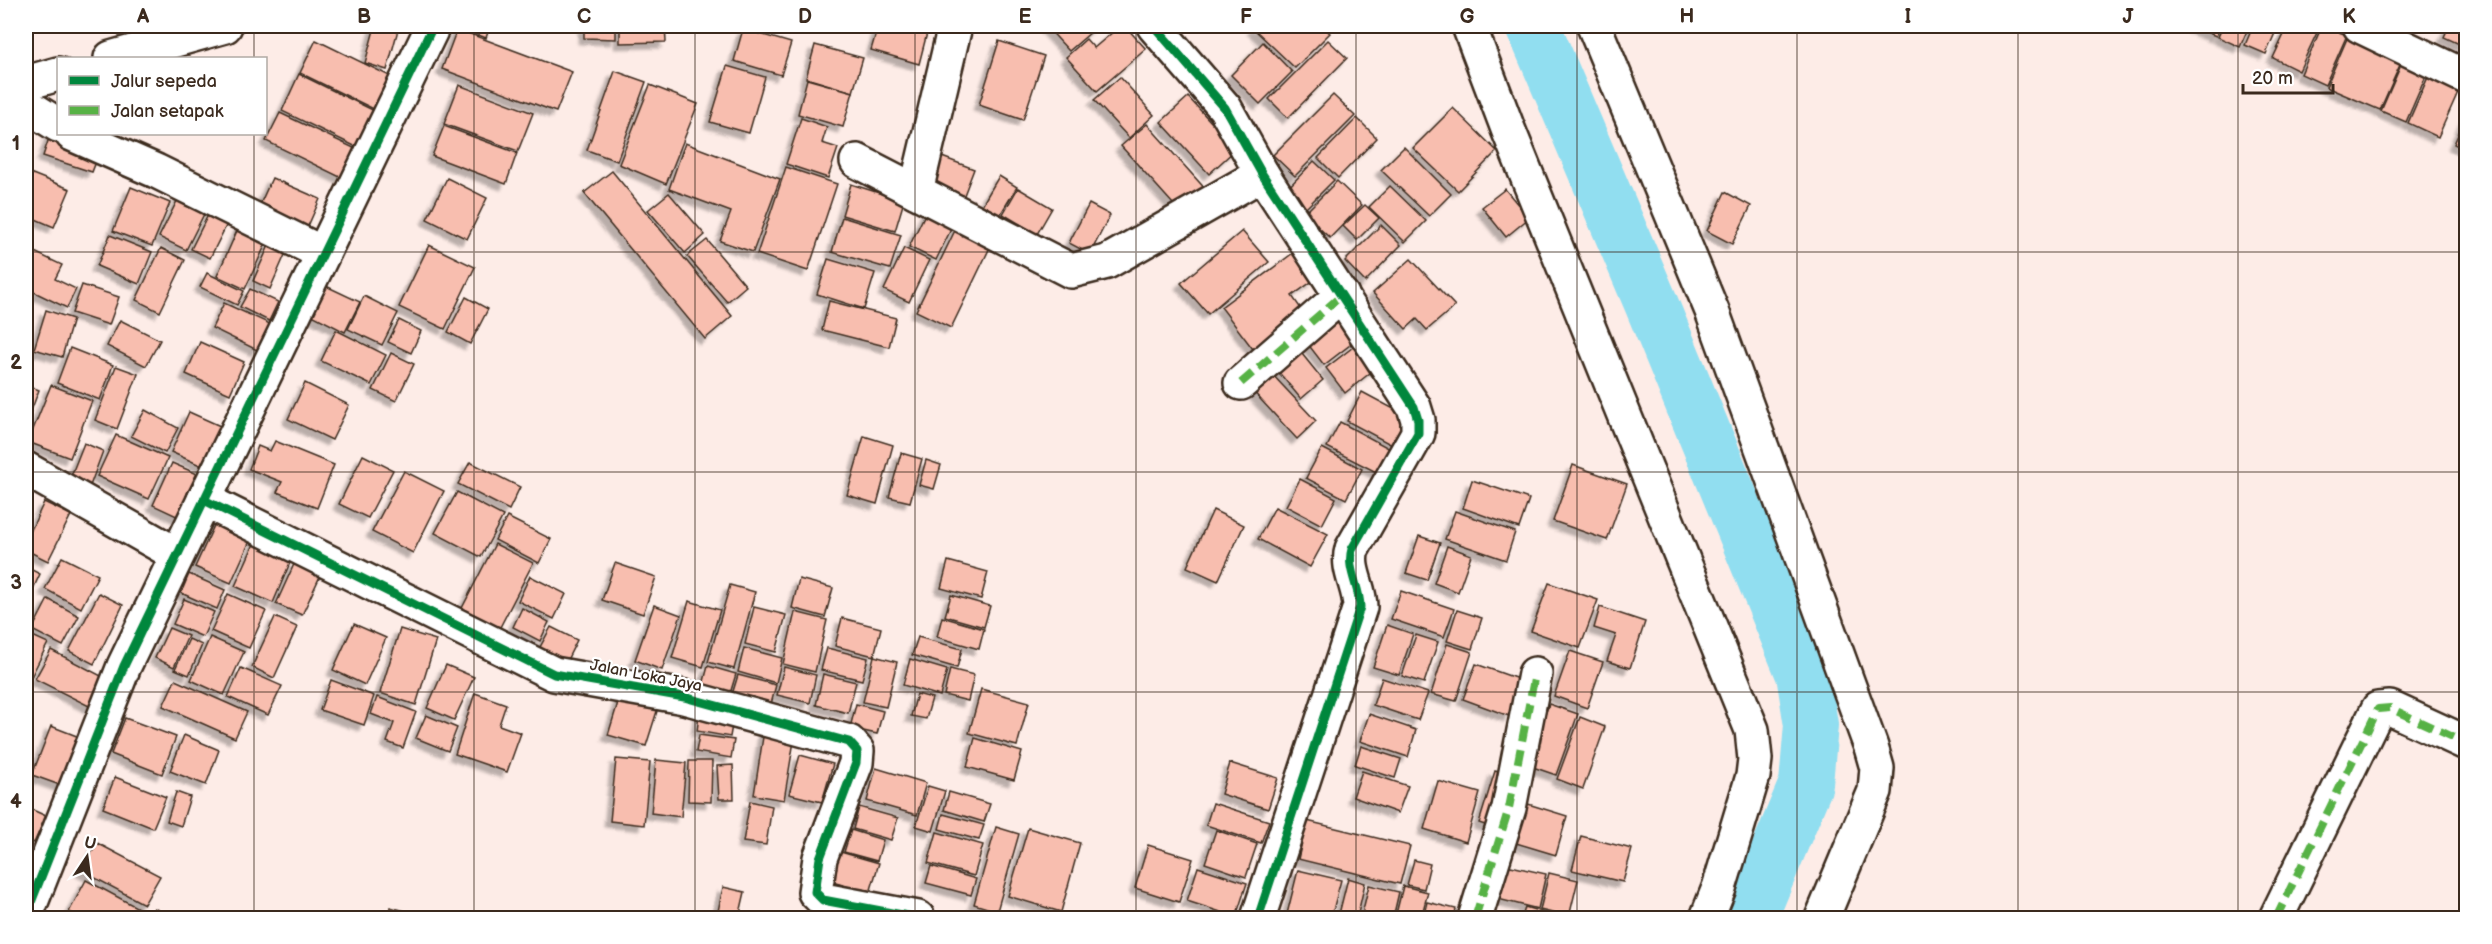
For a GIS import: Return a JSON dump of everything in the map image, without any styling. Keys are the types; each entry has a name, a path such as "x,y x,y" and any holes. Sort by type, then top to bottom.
{"street":[{"path":"115,57 225,26"},
{"path":"26,915 124,666 176,554 433,26"},
{"path":"916,191 956,26"},
{"path":"1154,26 1226,108 1262,174 1414,406 1418,420 1418,433 1352,549 1350,565 1360,599 1360,607 1258,918"},
{"path":"1469,26 1508,129 1752,730 1755,759 1753,776 1719,888 1707,918"},
{"path":"1594,26 1712,311 1877,768 1875,791 1822,918"},
{"path":"2360,26 2416,37 2466,77"},
{"path":"26,83 57,74"},
{"path":"26,105 57,124"},
{"path":"74,135 156,171 322,254"},
{"path":"857,161 1071,271 1078,271 1116,257 1262,174"},
{"path":"1241,382 1342,295"},
{"path":"26,469 176,554"},
{"name":"Jalan Loka Jaya","path":"204,500 554,674 684,698 849,742 857,751 856,763 820,858 815,892 823,900 918,918"},
{"path":"1475,918 1509,808 1535,674"},
{"path":"2276,918 2378,709 2390,708 2466,743"}],"building":[{"path":"375,26 399,26 387,70 365,63"},
{"path":"459,26 490,26 486,38"},
{"path":"584,26 616,26 616,39 584,38"},
{"path":"620,26 665,26 666,42 620,43"},
{"path":"878,26 900,26 927,33 919,64 871,50"},
{"path":"1046,26 1098,26 1069,51"},
{"path":"1120,26 1125,26 1146,49 1097,91 1066,57 1086,39 1094,48"},
{"path":"1256,26 1322,26 1330,33 1295,68 1253,28"},
{"path":"2191,26 2221,26 2216,36"},
{"path":"2223,26 2249,26 2240,47 2218,37"},
{"path":"2253,26 2278,26 2266,54 2245,45"},
{"path":"2288,26 2320,26 2299,71 2273,58"},
{"path":"2322,26 2347,35 2325,85 2301,74"},
{"path":"2449,26 2466,26 2466,47 2444,37"},
{"path":"457,29 572,72 556,112 442,69"},
{"path":"743,29 791,43 781,75 734,61"},
{"path":"2349,34 2403,58 2380,110 2326,87"},
{"path":"316,40 402,82 386,115 300,73"},
{"path":"1328,40 1347,58 1288,118 1269,99"},
{"path":"999,41 1044,56 1023,120 979,105"},
{"path":"1263,42 1292,72 1260,104 1231,75"},
{"path":"815,45 863,58 853,92 806,78"},
{"path":"2404,58 2429,69 2406,122 2381,111"},
{"path":"727,66 765,77 749,133 710,122"},
{"path":"2432,68 2463,81 2438,137 2408,123"},
{"path":"615,71 646,82 617,161 587,150"},
{"path":"299,74 387,117 369,153 282,111"},
{"path":"1120,77 1154,115 1129,138 1094,100"},
{"path":"807,79 853,92 843,127 798,114"},
{"path":"459,85 533,113 518,151 444,124"},
{"path":"650,85 698,104 666,184 619,164"},
{"path":"1333,95 1355,116 1295,176 1273,155"},
{"path":"1188,97 1236,149 1209,174 1161,122"},
{"path":"1453,108 1497,151 1458,191 1413,148"},
{"path":"280,113 356,149 342,178 266,141"},
{"path":"2466,117 2466,150 2454,144"},
{"path":"801,118 827,127 822,143 838,148 828,178 786,164"},
{"path":"1357,118 1377,138 1338,178 1318,158"},
{"path":"1147,124 1208,192 1182,214 1121,146"},
{"path":"444,126 517,153 506,184 432,156"},
{"path":"51,132 101,149 92,172 43,156"},
{"path":"685,143 780,179 753,252 720,241 731,212 669,189"},
{"path":"1404,147 1451,194 1429,216 1381,170"},
{"path":"942,157 974,169 961,203 929,191"},
{"path":"1314,161 1334,180 1306,208 1287,189"},
{"path":"786,167 837,184 808,271 757,254"},
{"path":"612,171 732,316 705,339 584,193"},
{"path":"30,173 70,189 54,227 26,215 26,183"},
{"path":"999,176 1017,187 1000,215 982,205"},
{"path":"272,178 320,199 305,233 257,211"},
{"path":"447,178 487,198 467,239 427,219"},
{"path":"1337,181 1362,205 1330,238 1304,214"},
{"path":"851,184 904,201 895,231 842,215"},
{"path":"1390,186 1426,221 1405,242 1369,207"},
{"path":"131,187 170,203 152,246 113,231"},
{"path":"1018,188 1052,208 1037,234 1003,214"},
{"path":"1505,189 1529,218 1506,237 1482,207"},
{"path":"1725,192 1751,206 1732,244 1707,231"},
{"path":"669,193 705,235 685,253 648,210"},
{"path":"180,195 207,208 186,250 159,237"},
{"path":"1089,204 1110,215 1090,254 1069,243"},
{"path":"1365,205 1379,218 1357,240 1343,226"},
{"path":"928,208 955,221 936,260 909,247"},
{"path":"210,211 229,220 210,258 191,249"},
{"path":"842,217 901,235 890,269 832,252"},
{"path":"960,220 995,237 951,328 916,311"},
{"path":"240,224 269,237 245,289 217,276"},
{"path":"1381,225 1401,245 1365,282 1345,261"},
{"path":"1242,231 1269,262 1208,314 1181,283"},
{"path":"110,235 152,252 139,284 97,266"},
{"path":"707,240 746,286 727,302 687,256"},
{"path":"271,241 288,248 270,289 253,281"},
{"path":"429,245 475,267 445,329 399,307"},
{"path":"26,248 62,265 55,279 76,289 67,308 26,288"},
{"path":"161,248 185,260 160,312 136,300"},
{"path":"904,248 929,260 909,302 884,290"},
{"path":"1293,253 1314,280 1292,296 1309,320 1259,357 1221,307"},
{"path":"828,259 875,273 864,309 817,294"},
{"path":"1411,259 1455,306 1427,330 1417,319 1406,329 1373,293"},
{"path":"207,273 244,291 237,305 200,287"},
{"path":"82,285 119,297 109,325 72,313"},
{"path":"326,286 360,302 345,332 312,315"},
{"path":"250,289 278,302 269,321 240,307"},
{"path":"364,296 398,313 382,345 348,329"},
{"path":"466,297 488,309 470,344 448,332"},
{"path":"26,299 32,301 26,322"},
{"path":"829,301 896,318 889,347 822,330"},
{"path":"224,303 270,324 257,350 212,328"},
{"path":"46,310 73,319 62,357 34,349"},
{"path":"1340,312 1359,338 1324,365 1304,339"},
{"path":"120,320 160,340 146,366 107,346"},
{"path":"399,320 421,331 411,353 388,342"},
{"path":"336,330 386,355 371,385 321,361"},
{"path":"1361,341 1380,365 1345,393 1326,368"},
{"path":"200,342 244,362 230,394 186,374"},
{"path":"1294,344 1323,380 1301,399 1271,363"},
{"path":"70,348 113,365 100,400 57,383"},
{"path":"391,353 414,364 396,401 373,390"},
{"path":"116,366 138,374 117,429 95,420"},
{"path":"1269,371 1316,421 1297,439 1250,388"},
{"path":"305,383 349,405 332,440 288,419"},
{"path":"26,385 39,390 26,424"},
{"path":"51,385 92,401 70,458 28,442"},
{"path":"1362,392 1407,416 1392,445 1347,421"},
{"path":"145,410 178,428 165,453 131,436"},
{"path":"189,412 229,430 211,470 171,452"},
{"path":"1340,422 1396,452 1384,476 1327,447"},
{"path":"116,435 168,458 149,499 97,476"},
{"path":"864,436 893,445 877,504 847,495"},
{"path":"275,441 334,465 317,508 277,492 282,482 249,469 258,446 270,451"},
{"path":"84,443 103,451 87,494 67,486"},
{"path":"1322,448 1362,469 1346,499 1306,478"},
{"path":"901,453 922,459 910,502 889,497"},
{"path":"363,455 393,470 368,518 339,504"},
{"path":"926,460 941,465 934,489 919,485"},
{"path":"470,462 520,487 509,510 458,484"},
{"path":"172,463 202,476 183,519 153,505"},
{"path":"1573,465 1627,484 1607,540 1553,521"},
{"path":"404,471 444,491 413,553 372,532"},
{"path":"1300,479 1336,498 1322,525 1286,506"},
{"path":"1472,480 1529,499 1519,528 1463,508"},
{"path":"457,492 503,516 481,557 435,533"},
{"path":"44,502 71,515 48,561 26,550 26,541"},
{"path":"1275,507 1328,534 1310,567 1258,539"},
{"path":"1213,510 1244,525 1218,581 1187,567"},
{"path":"1455,511 1515,532 1506,560 1445,539"},
{"path":"218,517 254,532 231,583 195,567"},
{"path":"507,517 551,539 539,563 495,540"},
{"path":"258,535 295,551 273,603 235,586"},
{"path":"1419,536 1440,543 1427,580 1406,573"},
{"path":"495,544 533,563 497,633 459,614"},
{"path":"1447,546 1471,555 1458,592 1434,583"},
{"path":"62,557 98,575 81,608 45,589"},
{"path":"948,561 988,572 981,599 941,588"},
{"path":"295,562 321,574 302,615 276,604"},
{"path":"615,563 656,577 643,614 602,600"},
{"path":"26,567 40,574 26,604"},
{"path":"189,574 225,590 217,609 181,593"},
{"path":"530,576 566,594 554,619 518,601"},
{"path":"799,579 833,588 825,617 792,608"},
{"path":"1549,583 1598,600 1580,648 1531,631"},
{"path":"730,585 755,592 734,669 708,662"},
{"path":"1401,591 1454,609 1444,637 1391,619"},
{"path":"99,593 123,605 94,664 69,651"},
{"path":"228,594 266,611 249,648 211,631"},
{"path":"951,595 990,606 984,627 945,616"},
{"path":"48,599 79,616 63,646 32,630"},
{"path":"184,599 214,612 203,637 173,624"},
{"path":"689,601 720,610 703,667 672,658"},
{"path":"654,605 681,615 662,670 635,660"},
{"path":"754,607 786,615 776,652 745,644"},
{"path":"1600,607 1645,622 1630,668 1607,661 1616,635 1594,628"},
{"path":"522,608 549,622 540,641 513,627"},
{"path":"1457,610 1482,618 1472,649 1447,641"},
{"path":"795,612 827,620 815,672 783,664"},
{"path":"275,617 297,627 274,678 252,667"},
{"path":"942,617 984,629 979,649 937,637"},
{"path":"842,618 881,628 874,656 835,646"},
{"path":"354,624 386,638 365,685 333,670"},
{"path":"1387,625 1413,634 1399,675 1373,667"},
{"path":"551,627 577,640 566,662 539,649"},
{"path":"169,628 188,636 174,667 155,658"},
{"path":"400,629 436,640 416,705 380,693"},
{"path":"26,633 48,643 30,679 26,677"},
{"path":"1416,635 1438,642 1424,683 1402,676"},
{"path":"210,637 244,652 224,695 191,680"},
{"path":"918,637 962,649 957,668 912,655"},
{"path":"189,639 202,645 189,675 175,669"},
{"path":"1447,644 1472,652 1456,701 1431,694"},
{"path":"744,648 782,658 776,683 738,672"},
{"path":"827,648 868,658 862,680 821,670"},
{"path":"51,650 111,681 97,710 35,679"},
{"path":"1570,651 1603,662 1587,708 1554,696"},
{"path":"874,656 897,662 886,707 863,702"},
{"path":"910,659 947,670 940,696 903,685"},
{"path":"1476,664 1521,680 1509,716 1463,699"},
{"path":"446,665 474,677 454,720 427,708"},
{"path":"708,666 736,674 729,697 702,689"},
{"path":"784,667 816,675 810,703 777,695"},
{"path":"241,668 282,686 268,715 228,697"},
{"path":"950,669 974,675 968,701 944,695"},
{"path":"823,674 856,682 848,713 816,705"},
{"path":"738,675 776,685 770,708 731,698"},
{"path":"1382,678 1428,693 1418,720 1373,705"},
{"path":"175,680 247,712 235,738 163,706"},
{"path":"331,680 374,696 364,725 320,710"},
{"path":"981,689 1029,702 1017,746 969,733"},
{"path":"475,693 506,704 499,725 521,733 507,772 455,754"},
{"path":"917,694 932,698 926,719 911,716"},
{"path":"620,696 658,708 646,746 608,735"},
{"path":"377,697 416,712 403,748 387,742 394,723 371,714"},
{"path":"856,704 883,711 877,734 850,728"},
{"path":"1549,704 1578,714 1556,775 1527,765"},
{"path":"700,708 734,714 730,737 697,731"},
{"path":"1369,714 1416,730 1408,757 1360,741"},
{"path":"426,715 457,728 448,751 416,738"},
{"path":"1580,717 1605,727 1583,789 1557,779"},
{"path":"125,718 176,737 162,774 111,754"},
{"path":"765,724 796,729 784,800 754,795"},
{"path":"51,726 87,740 68,788 32,775"},
{"path":"184,735 219,750 206,785 170,771"},
{"path":"699,735 734,740 731,758 696,752"},
{"path":"975,738 1022,752 1014,780 967,767"},
{"path":"1361,746 1401,759 1395,778 1355,765"},
{"path":"800,755 833,764 822,802 789,794"},
{"path":"616,759 650,762 644,825 610,821"},
{"path":"656,760 686,763 681,817 651,813"},
{"path":"689,761 712,761 711,802 688,801"},
{"path":"1230,763 1278,778 1268,809 1221,794"},
{"path":"733,765 734,799 719,799 717,766"},
{"path":"876,768 926,783 917,815 867,801"},
{"path":"1362,771 1408,786 1398,813 1353,797"},
{"path":"1495,771 1514,776 1497,829 1479,823"},
{"path":"115,777 166,797 153,828 103,808"},
{"path":"1438,781 1480,793 1466,842 1424,829"},
{"path":"928,786 945,791 933,831 916,826"},
{"path":"176,792 190,797 181,826 167,821"},
{"path":"949,792 990,804 984,822 944,810"},
{"path":"750,801 772,806 766,845 743,842"},
{"path":"1213,803 1269,821 1261,843 1206,825"},
{"path":"1528,804 1567,816 1556,855 1516,843"},
{"path":"26,807 46,816 34,843 26,839"},
{"path":"859,807 898,818 891,840 853,829"},
{"path":"943,814 984,825 979,840 939,829"},
{"path":"1307,821 1410,846 1400,884 1298,859"},
{"path":"996,827 1019,834 997,911 974,904"},
{"path":"1028,828 1080,843 1061,912 1008,896"},
{"path":"851,830 883,840 877,861 844,852"},
{"path":"1216,830 1257,844 1246,877 1205,863"},
{"path":"937,832 983,845 974,876 928,863"},
{"path":"1581,836 1632,849 1623,882 1572,870"},
{"path":"97,843 160,876 144,904 82,871"},
{"path":"1148,845 1193,859 1179,902 1135,888"},
{"path":"26,847 34,850 26,868"},
{"path":"837,851 879,863 870,893 829,881"},
{"path":"1414,860 1430,864 1424,889 1407,885"},
{"path":"1502,864 1546,874 1538,909 1494,898"},
{"path":"931,866 976,879 971,895 926,883"},
{"path":"1198,867 1247,883 1236,917 1187,901"},
{"path":"1298,870 1341,880 1331,918 1286,918"},
{"path":"1549,873 1578,880 1569,917 1540,910"},
{"path":"1348,878 1365,883 1357,918 1338,918"},
{"path":"86,880 140,909 134,918 82,918 69,912"},
{"path":"1369,885 1399,892 1393,918 1361,918"},
{"path":"1403,886 1428,892 1421,918 1395,918"},
{"path":"723,887 745,892 739,918 717,916"},
{"path":"1427,902 1456,909 1454,918 1423,918"},
{"path":"390,907 433,918 387,918"},
{"path":"1525,907 1561,918 1522,918"},
{"path":"154,908 173,918 148,918"}],"waterway":[{"path":"1533,26 1651,303 1803,674 1811,725 1806,784 1750,918"}],"marked path":[{"path":"1241,383 1342,295"},
{"path":"1475,918 1509,808 1535,674"},
{"path":"2276,918 2378,709 2390,708 2466,743"}],"cycle path":[{"path":"26,915 124,666 433,26"},
{"path":"1154,26 1225,108 1262,174 1414,407 1418,420 1418,433 1352,549 1351,564 1360,607 1258,918"},
{"path":"204,500 554,674 684,697 849,742 857,751 856,763 820,858 815,892 823,900 918,918"}]}
